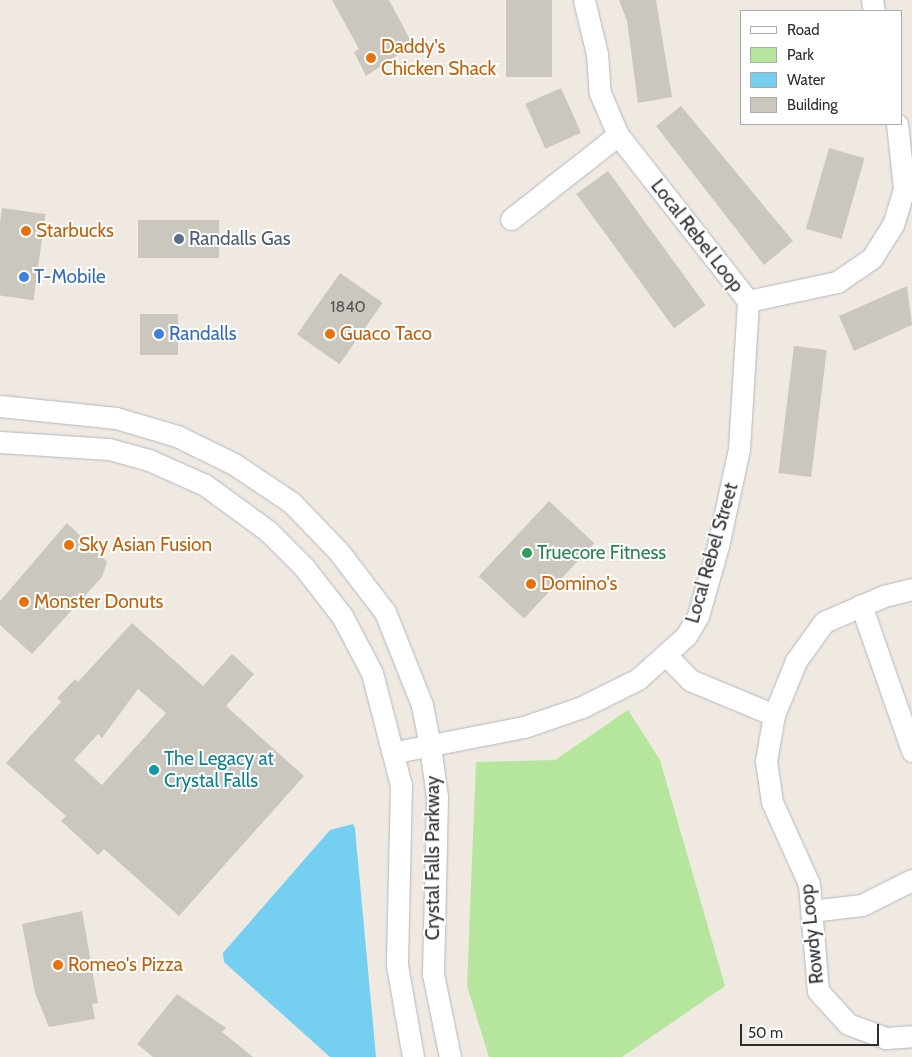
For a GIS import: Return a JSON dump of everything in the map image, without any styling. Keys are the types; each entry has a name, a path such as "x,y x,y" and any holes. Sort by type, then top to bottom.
{"street":[{"name":"Local Rebel Loop","path":"584,0 596,46 600,93 618,136 748,301 838,282 872,258 893,225 904,188 897,125"},
{"path":"511,219 618,136"},
{"name":"Local Rebel Street","path":"396,752 524,727 582,707 638,679 667,656 698,616 725,519 739,449 748,301"},
{"name":"Crystal Falls Parkway","path":"0,406 98,414 177,436 234,464 292,503 339,552 385,612 422,704 430,746 437,797 433,974 450,1057"},
{"name":"Crystal Falls Parkway","path":"0,442 109,449 149,460 235,505 304,567 342,616 372,673 396,752 401,785 397,965 413,1057"},
{"name":"Rowdy Loop","path":"912,589 862,606 824,622 796,661 774,715 766,761 772,802 809,884 818,992 848,1024 886,1038 912,1036"},
{"path":"862,606 912,751"},
{"path":"667,656 690,680 774,715"},
{"path":"811,911 862,905 912,880"}],"green space":[{"path":"628,710 660,760 725,986 622,1057 489,1057 467,986 476,762 555,760"}],"water":[{"path":"353,824 376,1057 330,1057 224,962 223,953 330,830"}],"building":[{"path":"332,0 389,0 413,45 366,76 354,52 359,49"},
{"path":"506,0 552,0 552,77 506,77"},
{"path":"619,0 656,0 672,97 638,103 627,21"},
{"path":"561,88 581,133 545,149 525,104"},
{"path":"681,106 793,241 764,265 656,126"},
{"path":"829,148 865,158 841,239 806,229"},
{"path":"608,171 706,305 674,328 576,194"},
{"path":"2,208 46,214 33,300 0,296 0,222"},
{"name":"Randalls Gas","path":"138,220 219,220 219,258 138,258"},
{"path":"340,273 383,303 340,364 297,334"},
{"path":"907,286 912,325 854,351 839,316"},
{"name":"Randalls","path":"140,314 178,314 178,355 140,355"},
{"path":"794,346 827,350 811,477 778,473"},
{"path":"549,501 594,543 524,619 479,576"},
{"path":"67,523 107,562 102,577 32,654 0,625 0,601"},
{"name":"The Legacy at Crystal Falls","path":"132,623 203,686 232,654 254,674 226,706 304,776 179,916 104,849 98,855 61,821 66,816 6,763 61,702 57,698 75,679 78,682","holes":["138,689 166,713 102,785 74,760 98,734 102,738"]},
{"path":"82,911 98,1003 92,1004 95,1019 49,1027 35,993 22,924"},
{"path":"177,994 226,1028 222,1032 253,1057 153,1057 137,1044"}],"place":[{"name":"Daddy's Chicken Shack","path":"371,58"},
{"name":"Starbucks","path":"26,231"},
{"name":"Randalls Gas","path":"179,239"},
{"name":"T-Mobile","path":"24,277"},
{"name":"Randalls","path":"159,334"},
{"name":"Guaco Taco","path":"330,334"},
{"name":"Sky Asian Fusion","path":"69,545"},
{"name":"Truecore Fitness","path":"527,553"},
{"name":"Domino's","path":"531,584"},
{"name":"Monster Donuts","path":"24,602"},
{"name":"The Legacy at Crystal Falls","path":"154,770"},
{"name":"Romeo's Pizza","path":"58,965"}]}
